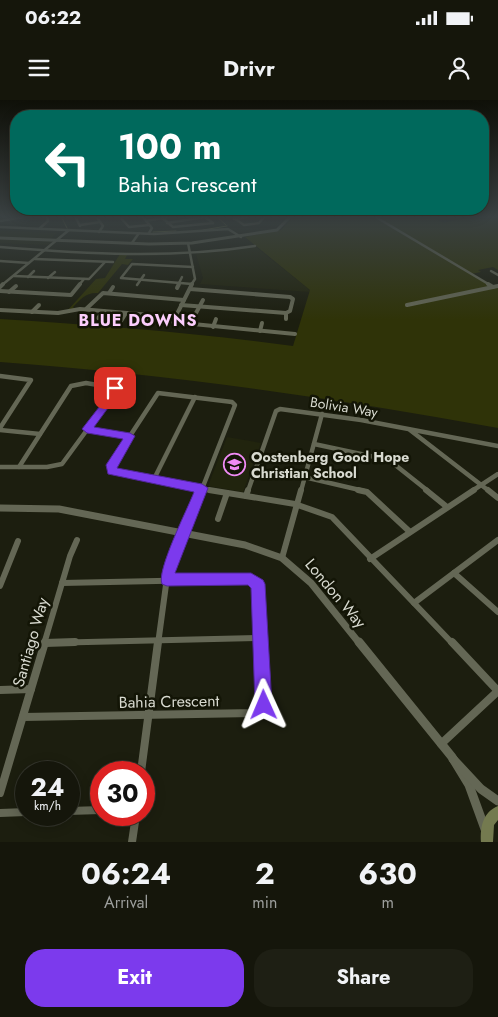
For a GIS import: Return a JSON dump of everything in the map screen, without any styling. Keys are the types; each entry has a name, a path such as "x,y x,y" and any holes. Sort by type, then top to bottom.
{"main road":[{"path":"486,837 491,817 498,812"}],"street":[{"path":"27,254 32,251"},
{"path":"40,251 129,254 190,254 217,251"},
{"path":"44,251 0,289 9,292 69,295"},
{"path":"189,251 195,277 173,322 295,334"},
{"path":"431,251 493,288"},
{"path":"0,261 5,257"},
{"path":"34,259 113,262"},
{"path":"41,264 46,259"},
{"path":"61,265 65,260"},
{"path":"0,261 29,263"},
{"path":"81,266 84,261"},
{"path":"11,267 17,262"},
{"path":"14,276 84,279 93,277 105,262"},
{"path":"174,267 178,262"},
{"path":"192,284 121,278 132,264 193,267"},
{"path":"165,272 169,266"},
{"path":"28,276 34,271"},
{"path":"491,271 498,275"},
{"path":"40,282 55,272"},
{"path":"70,279 74,274"},
{"path":"137,285 144,275"},
{"path":"176,288 182,277"},
{"path":"64,300 71,295 84,279"},
{"path":"0,281 7,281"},
{"path":"9,292 16,286"},
{"path":"407,305 498,286"},
{"path":"109,293 113,287"},
{"path":"181,304 286,313 290,311 291,306 292,298 290,296 190,289"},
{"path":"142,303 154,290"},
{"path":"22,298 28,293"},
{"path":"86,309 99,295 109,293 184,300"},
{"path":"120,301 125,295"},
{"path":"166,304 170,298"},
{"path":"196,313 203,300"},
{"path":"225,308 228,301"},
{"path":"249,310 252,303"},
{"path":"32,312 38,305"},
{"path":"274,312 276,305"},
{"path":"0,310 58,313 86,309 174,317"},
{"path":"240,316 243,310"},
{"path":"98,318 104,311"},
{"path":"121,320 126,313"},
{"path":"286,313 286,319"},
{"path":"144,322 149,315"},
{"path":"213,327 216,320"},
{"path":"260,331 262,323"},
{"path":"0,376 31,380 0,429 40,434"},
{"path":"0,468 56,466 65,461 114,393 115,388 85,383 74,384 19,467"},
{"path":"142,761 170,565 184,533 202,488 234,409 232,402 164,392 156,394 111,465 112,471 202,488 227,493 246,496 296,506 332,517 498,691 440,744"},
{"path":"154,479 195,397"},
{"name":"Bolivia Way","path":"246,496 276,412 282,409 322,414 498,446"},
{"path":"282,558 322,414"},
{"path":"87,429 130,436"},
{"path":"410,430 498,498"},
{"path":"314,444 389,460 447,507"},
{"path":"370,558 498,474"},
{"path":"304,477 364,490 410,532"},
{"path":"218,519 227,493"},
{"name":"London Way","path":"0,508 59,509 245,545 282,558 310,583 440,744 481,789 498,801"},
{"name":"Santiago Way","path":"0,793 70,556 77,540"},
{"path":"414,603 498,540"},
{"path":"0,586 18,541"},
{"path":"492,545 498,550"},
{"path":"454,573 498,612"},
{"name":"Bahia Crescent","path":"23,717 258,711 264,705 259,588 255,581 251,579 62,583"},
{"path":"45,643 260,638"},
{"path":"0,690 31,689"},
{"name":"London Way","path":"452,757 469,785 486,837"},
{"path":"0,813 15,812"},
{"path":"132,842 134,826"}],"shaded area":[{"path":"225,251 261,251 310,290 310,292 200,284 203,278 196,254"},
{"name":"Oostenberg Good Hope Christian School","path":"227,437 261,443 243,492 208,486"}],"green space":[{"path":"262,251 498,251 498,270 493,267 478,270 481,272 471,274 492,287 498,286 498,428 250,388 125,373 0,362 0,319 147,330 293,346 310,290"},
{"path":"120,254 127,255 125,259 133,259 128,265 122,264 98,293 87,295 73,307 75,309 67,311 96,279 105,278"}],"place":[{"name":"Oostenberg Good Hope Christian School","path":"235,465"}],"district":[{"name":"BLUE DOWNS","path":"138,320"}],"route":[{"path":"115,388 114,393 87,429 130,436 111,465 112,471 202,488 168,570 167,580 251,579 258,584 264,705"}]}
